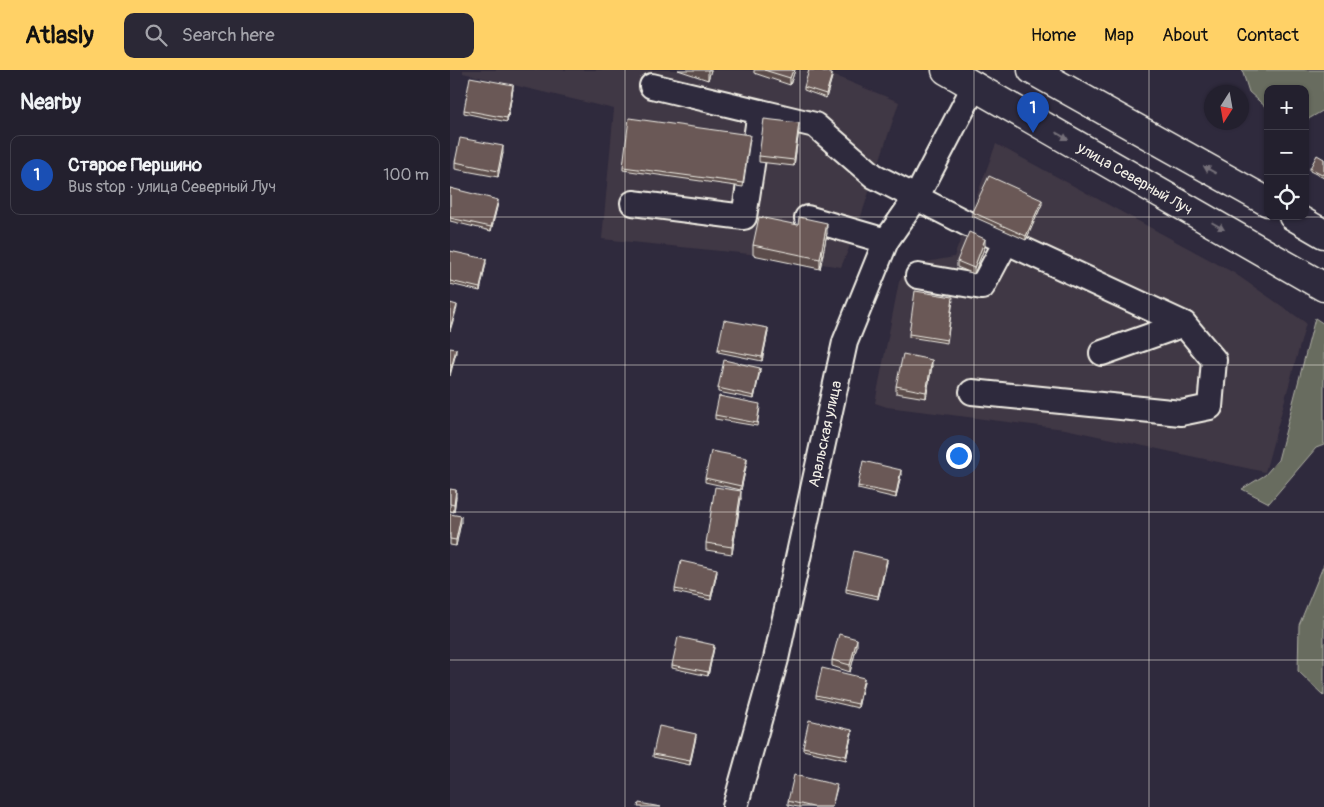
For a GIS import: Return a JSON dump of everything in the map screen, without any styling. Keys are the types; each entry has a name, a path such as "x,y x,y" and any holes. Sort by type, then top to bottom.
{"main road":[{"name":"улица Северный Луч","path":"946,70 1324,287"},
{"path":"1032,70 1264,200"},
{"path":"1300,220 1324,234"}],"street":[{"name":"Аральская улица","path":"735,807 776,659 845,342 886,241 916,198 975,85"},
{"path":"652,86 815,125 874,176 1006,242 1184,324 1214,360 1210,407 1181,414 972,392"},
{"path":"633,203 744,216 760,112"},
{"path":"807,218 886,241"},
{"path":"918,276 982,288 1006,242"},
{"path":"1102,353 1184,324"}],"shaded area":[{"path":"463,70 820,70 899,102 856,231 841,267 779,257 602,239 614,109 463,73"},
{"path":"996,144 1234,273 1306,323 1265,472 1065,429 887,407 875,403 899,282 910,265 954,257"}],"green space":[{"path":"1242,70 1324,70 1324,110 1309,119 1309,85 1264,85 1264,105 1249,92 1249,85 1247,85"},
{"path":"1315,318 1324,324 1324,445 1316,448 1269,503 1242,489 1265,475 1278,460"},
{"path":"1324,564 1324,696 1298,671 1299,625"}],"building":[{"path":"764,70 793,70 790,78"},
{"path":"809,70 820,70 832,74 826,94 804,87"},
{"path":"470,77 513,85 507,118 464,110"},
{"path":"629,118 750,135 743,183 623,167"},
{"path":"764,119 799,123 794,160 759,156"},
{"path":"460,138 503,146 498,171 455,162"},
{"path":"1317,155 1324,159 1324,175 1310,168"},
{"path":"989,176 1042,200 1026,236 972,212"},
{"path":"450,188 498,200 491,227 450,218"},
{"path":"759,217 798,225 799,217 827,223 820,259 753,245"},
{"path":"969,232 985,239 974,268 957,261"},
{"path":"450,251 486,259 480,288 450,281"},
{"path":"915,291 953,297 947,340 909,334"},
{"path":"450,303 457,305 450,328"},
{"path":"724,320 768,328 762,357 718,349"},
{"path":"450,348 456,349 450,373"},
{"path":"903,354 932,360 926,392 896,386"},
{"path":"724,360 760,368 754,396 718,388"},
{"path":"719,396 760,404 757,423 715,415"},
{"path":"711,451 747,458 741,486 705,478"},
{"path":"863,461 901,470 896,494 858,486"},
{"path":"715,487 741,491 732,547 706,543"},
{"path":"450,489 456,490 454,505 450,504"},
{"path":"450,514 461,516 456,540 450,539"},
{"path":"854,551 887,559 878,596 846,589"},
{"path":"681,561 717,569 711,596 675,589"},
{"path":"839,634 857,639 850,665 832,660"},
{"path":"678,637 714,645 708,672 672,665"},
{"path":"822,668 864,678 858,704 816,695"},
{"path":"809,720 852,730 846,756 803,747"},
{"path":"659,726 696,734 690,761 653,754"},
{"path":"794,775 837,785 832,807 813,807 788,801"},
{"path":"639,803 661,807 638,807"}],"place":[{"name":"Старое Першино","path":"1033,133"}]}
